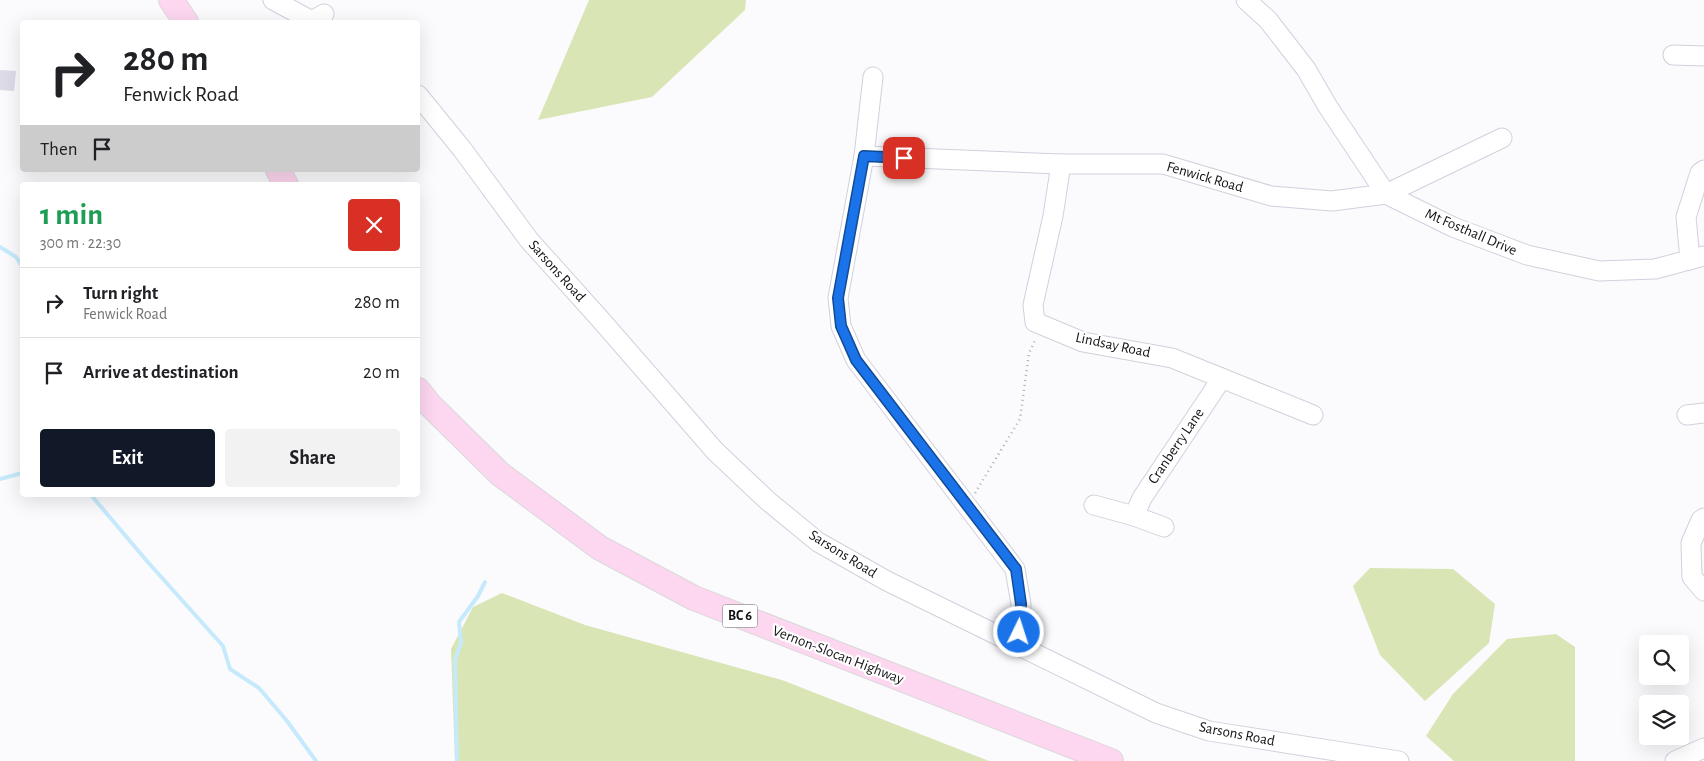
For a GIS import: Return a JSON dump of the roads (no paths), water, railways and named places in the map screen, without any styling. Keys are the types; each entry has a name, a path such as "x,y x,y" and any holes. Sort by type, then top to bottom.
{"main road":[{"path":"171,0 185,20"},
{"name":"Vernon-Slocan Highway","path":"420,392 430,405 500,474 600,548 694,598 1111,761"}],"street":[{"path":"273,0 310,20"},
{"path":"1246,0 1268,20 1306,69 1328,107 1386,194"},
{"path":"313,20 324,12"},
{"path":"1673,55 1704,56"},
{"path":"873,77 864,156 838,298 841,326 856,360 1016,569 1021,604 1018,646"},
{"name":"Sarsons Road","path":"420,97 462,149 528,240 715,451 768,500 818,542 886,581 1156,713 1209,731 1398,761"},
{"name":"Fenwick Road","path":"864,156 1061,164 1163,164 1271,196 1332,201 1386,194 1502,138"},
{"name":"Lindsay Road","path":"1061,164 1053,216 1033,305 1035,322 1083,342 1172,358 1314,415"},
{"path":"1697,258 1686,217 1700,173 1704,170"},
{"name":"Mt Fosthall Drive","path":"1386,194 1453,227 1527,255 1599,271 1654,269 1697,258"},
{"name":"Cranberry Lane","path":"1134,516 1142,498 1222,378"},
{"path":"1094,505 1164,527"},
{"path":"1704,518 1701,520 1691,543 1692,577 1704,591"},
{"path":"1675,761 1704,748"}],"waterway":[{"path":"0,247 16,257 20,263"},
{"path":"0,479 20,474"},
{"path":"93,497 223,646 230,669 259,688 287,721 316,761"},
{"path":"457,761 455,660 461,643 459,622 478,596 485,582"}]}
